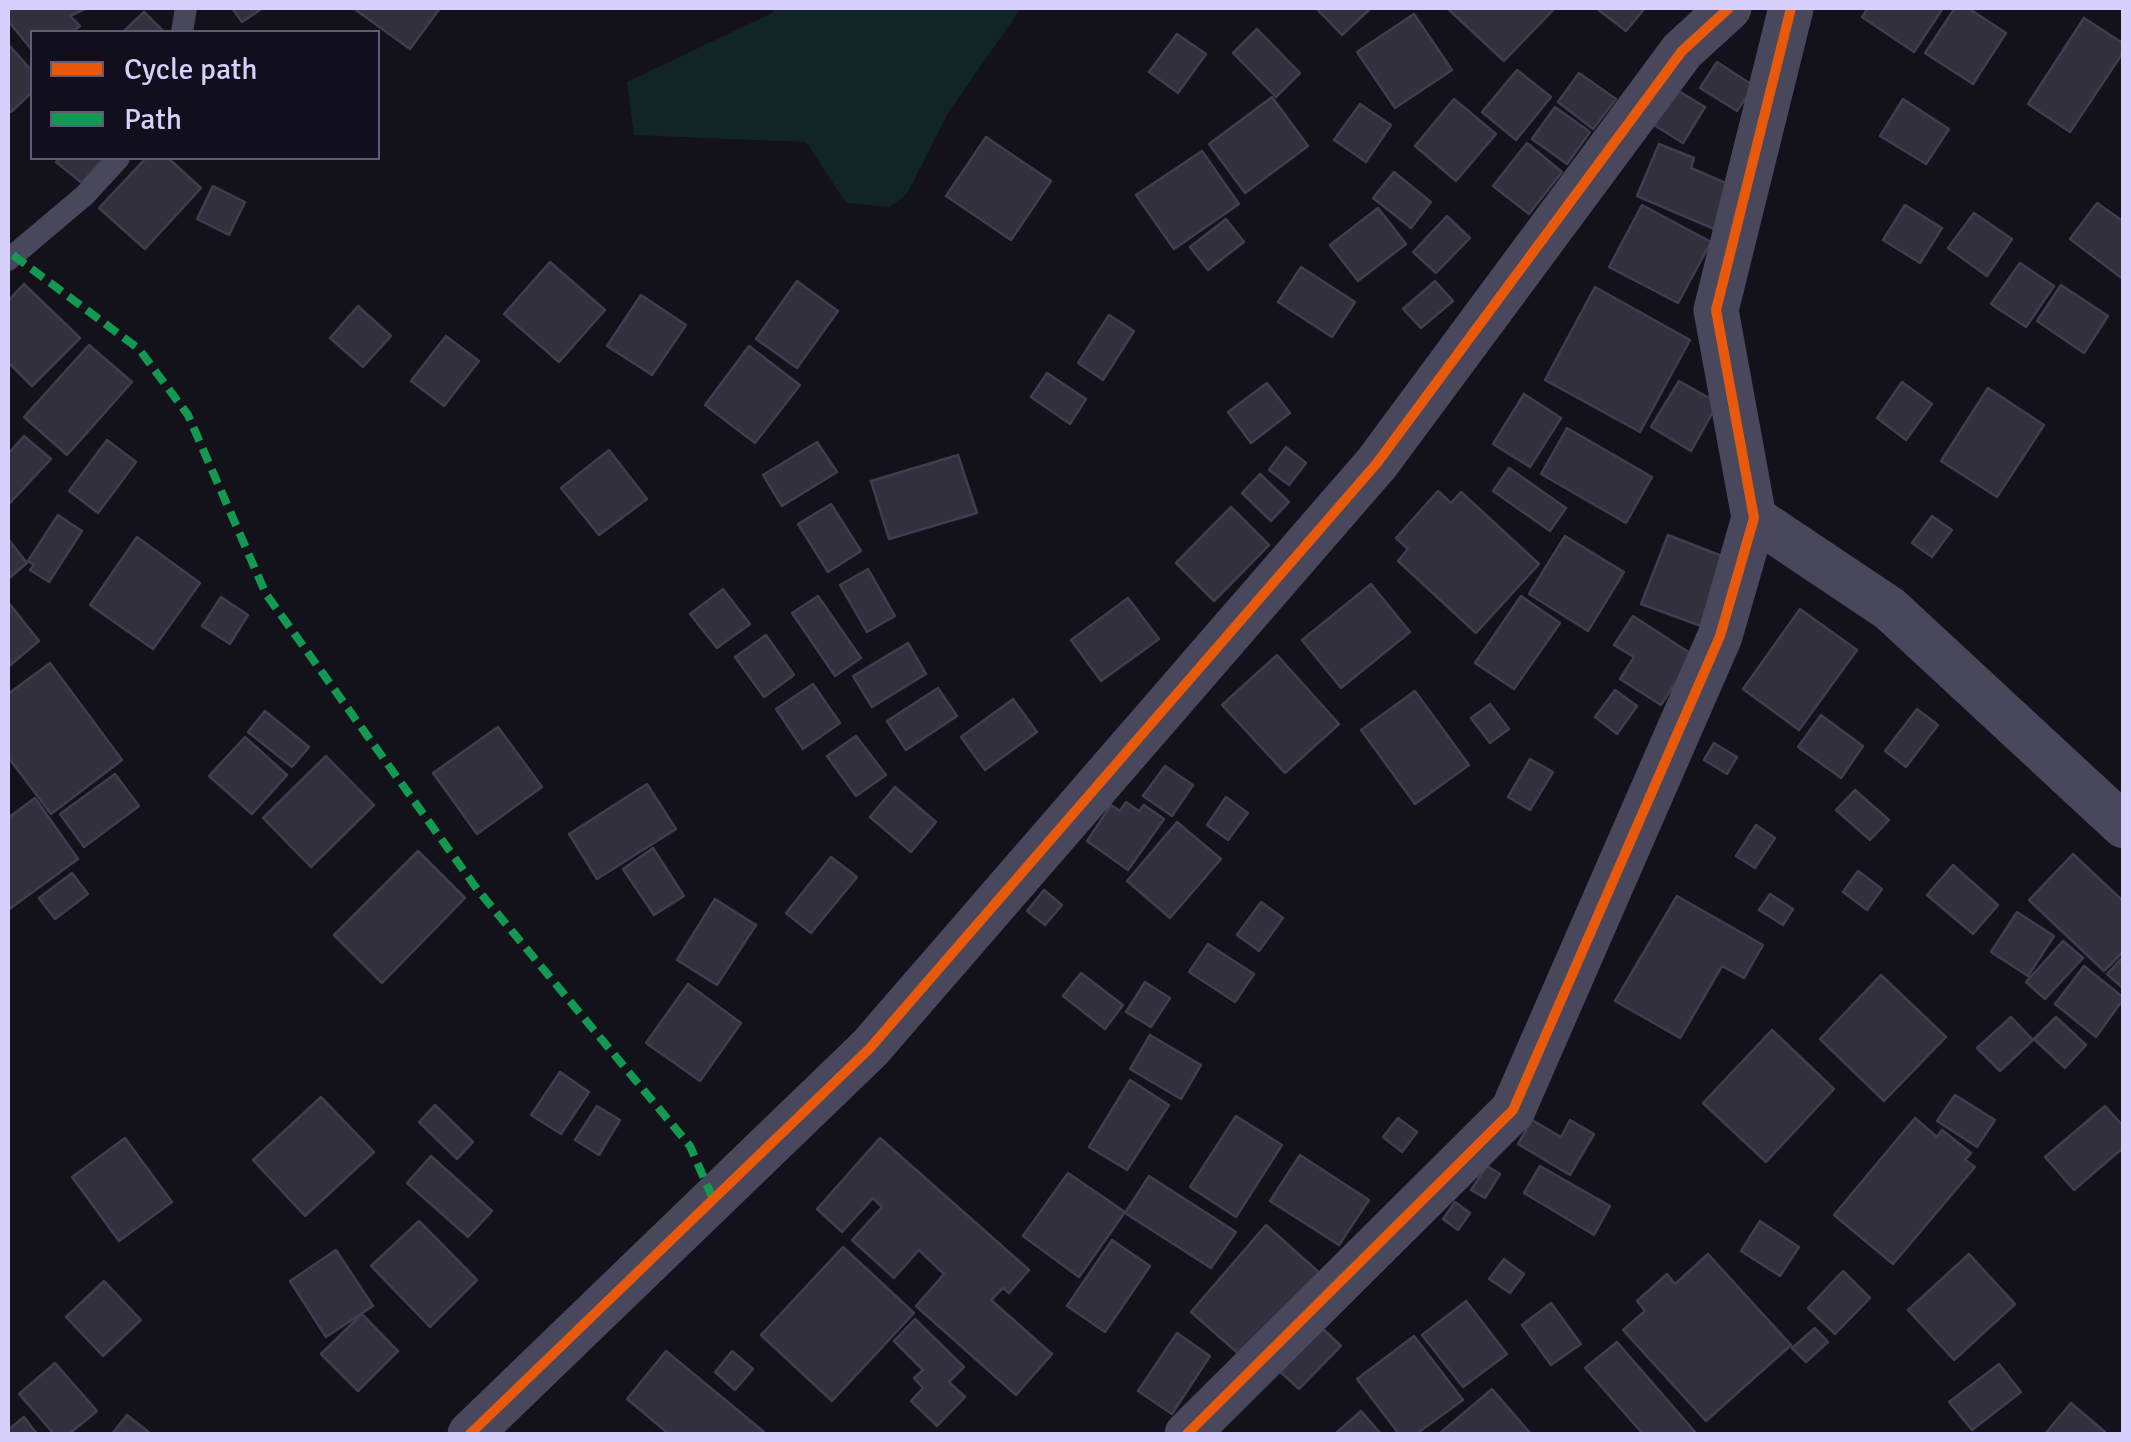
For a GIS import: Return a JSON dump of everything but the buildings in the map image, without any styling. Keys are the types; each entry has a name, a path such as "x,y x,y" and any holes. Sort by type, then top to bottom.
{"street":[{"path":"470,1434 870,1048 1377,462 1682,51 1728,8"},
{"path":"1187,1434 1513,1110 1720,636 1754,518 1716,310 1791,8"},
{"path":"1754,518 1890,609 2124,826"}],"lane":[{"path":"8,260 85,194 117,160"}],"green space":[{"path":"771,8 1021,8 948,113 907,194 889,207 846,203 806,142 634,135 627,82 774,12"}],"marked path":[{"path":"13,255 139,349 188,415 266,594 477,889 690,1146 713,1199"}],"cycle path":[{"path":"470,1434 870,1048 1377,463 1682,51 1729,8"},
{"path":"1187,1434 1513,1110 1720,636 1754,518 1716,310 1791,8"}]}
